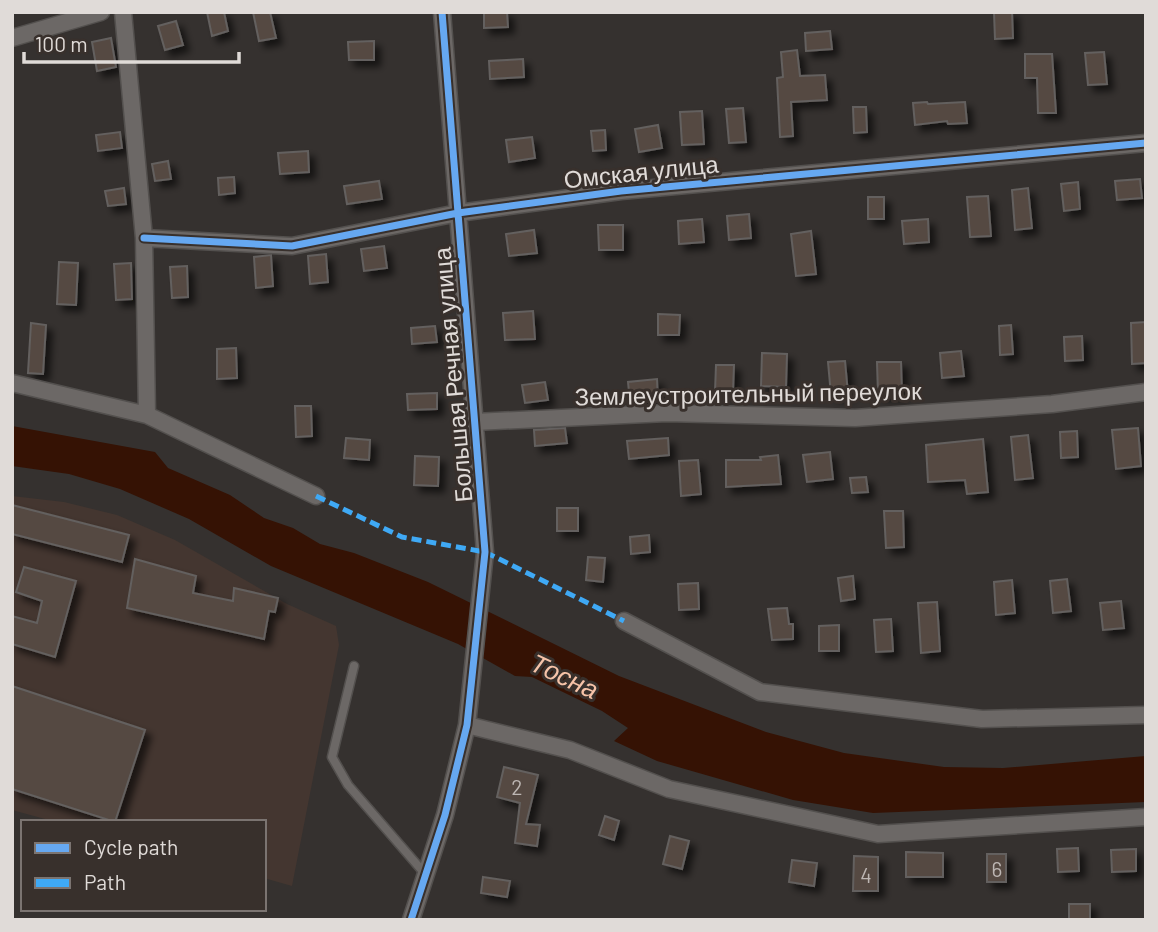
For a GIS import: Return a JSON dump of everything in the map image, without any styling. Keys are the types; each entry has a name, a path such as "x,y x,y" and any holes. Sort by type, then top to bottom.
{"street":[{"path":"12,38 101,12"},
{"path":"123,12 144,238 147,415"},
{"name":"Большая Речная улица","path":"411,920 426,876 467,726 484,567 442,12"},
{"name":"Омская улица","path":"144,238 292,246 458,213 621,191 1146,143"},
{"path":"12,383 147,415 316,496"},
{"name":"Землеустроительный переулок","path":"475,422 667,414 855,418 1052,404 1146,392"},
{"path":"624,621 760,692 982,719 1146,715"},
{"path":"467,726 570,750 669,789 878,834 1146,817"}],"lane":[{"path":"354,666 332,757 348,785 426,876"}],"shaded area":[{"path":"12,496 64,502 117,515 175,540 287,604 336,626 339,645 292,886 266,879 266,820 49,820 12,810"}],"water":[{"name":"Тосна","path":"12,426 155,452 168,468 230,495 264,518 293,528 320,544 354,553 428,582 619,676 766,732 844,753 944,767 1003,768 1146,756 1146,802 873,813 793,800 657,761 614,741 628,728 602,711 532,677 515,676 458,644 271,566 189,519 120,489 69,474 12,466"}],"building":[{"path":"207,12 224,12 228,31 212,36"},
{"path":"253,12 270,12 276,38 259,41"},
{"path":"484,12 507,12 508,27 484,28"},
{"path":"994,12 1012,12 1013,38 995,39"},
{"path":"176,21 183,45 165,50 158,26"},
{"path":"830,31 832,49 806,51 805,33"},
{"path":"111,38 116,67 97,71 92,42"},
{"path":"374,41 374,60 349,60 348,42"},
{"path":"797,50 800,76 825,75 827,100 791,102 793,136 780,137 777,78 783,77 781,52"},
{"path":"1104,52 1107,84 1088,85 1085,53"},
{"path":"1025,54 1052,54 1056,113 1038,113 1037,78 1025,78"},
{"path":"523,59 524,77 490,79 489,61"},
{"path":"965,102 967,123 948,124 947,121 915,125 913,103"},
{"path":"853,107 866,107 867,132 854,133"},
{"path":"743,108 746,142 729,143 726,109"},
{"path":"702,111 704,144 682,145 680,112"},
{"path":"658,125 662,148 639,152 635,129"},
{"path":"605,130 606,150 593,151 591,131"},
{"path":"120,132 122,148 98,151 96,135"},
{"path":"532,137 535,158 509,162 506,140"},
{"path":"308,151 309,172 280,174 278,153"},
{"path":"168,161 171,179 155,181 152,164"},
{"path":"234,177 235,193 219,195 218,178"},
{"path":"1140,179 1142,198 1117,200 1115,181"},
{"path":"379,181 382,199 347,204 344,186"},
{"path":"1078,182 1080,209 1064,211 1061,184"},
{"path":"124,188 126,204 108,206 105,191"},
{"path":"1028,188 1032,228 1015,230 1012,190"},
{"path":"988,196 991,236 970,237 967,197"},
{"path":"868,197 884,197 884,219 868,219"},
{"path":"749,214 751,238 729,240 727,216"},
{"path":"702,219 704,242 679,244 678,221"},
{"path":"928,219 929,242 904,244 902,221"},
{"path":"598,225 623,225 623,250 599,250"},
{"path":"534,230 537,253 509,256 506,234"},
{"path":"811,231 816,274 796,276 791,234"},
{"path":"384,246 387,268 364,271 361,249"},
{"path":"326,254 328,282 310,284 308,256"},
{"path":"271,255 273,286 256,288 254,257"},
{"path":"59,262 78,263 76,305 57,304"},
{"path":"131,263 132,299 116,300 114,264"},
{"path":"187,266 188,297 172,298 170,267"},
{"path":"533,311 535,339 505,340 503,313"},
{"path":"658,314 680,315 679,335 658,335"},
{"path":"1146,322 1146,363 1132,364 1131,323"},
{"path":"31,323 46,325 43,374 28,373"},
{"path":"1011,325 1013,354 1000,355 999,326"},
{"path":"435,326 437,342 412,344 411,328"},
{"path":"1082,336 1083,360 1065,361 1064,337"},
{"path":"236,348 237,378 217,379 217,349"},
{"path":"961,351 964,376 942,378 940,353"},
{"path":"762,353 787,354 786,387 761,386"},
{"path":"845,361 848,394 831,395 828,362"},
{"path":"877,362 901,362 902,394 878,394"},
{"path":"716,365 734,365 733,392 715,392"},
{"path":"657,379 658,401 630,403 628,382"},
{"path":"545,382 548,400 525,403 522,385"},
{"path":"437,393 437,409 408,410 407,394"},
{"path":"295,406 311,406 312,436 296,437"},
{"path":"565,428 567,443 535,446 534,430"},
{"path":"1138,428 1141,466 1116,469 1112,430"},
{"path":"1077,431 1078,457 1061,458 1060,432"},
{"path":"1028,435 1033,478 1015,480 1011,437"},
{"path":"346,438 370,440 369,460 344,458"},
{"path":"668,438 669,455 629,459 627,441"},
{"path":"983,439 988,492 967,494 965,480 928,482 926,445"},
{"path":"830,452 833,479 807,482 803,455"},
{"path":"778,455 781,484 726,487 726,460 761,460 760,457"},
{"path":"415,456 439,457 438,486 414,485"},
{"path":"698,460 701,494 681,496 679,461"},
{"path":"866,477 868,492 852,493 850,478"},
{"path":"12,505 129,535 122,562 12,534"},
{"path":"557,508 578,508 578,531 557,531"},
{"path":"884,511 903,511 904,547 886,548"},
{"path":"649,535 650,552 631,554 630,537"},
{"path":"588,557 605,558 603,582 586,580"},
{"path":"135,559 196,576 193,593 233,601 234,588 278,598 275,612 269,611 264,639 127,608"},
{"path":"24,567 76,581 55,657 12,644 12,616 37,623 42,601 16,592"},
{"path":"853,576 855,599 841,601 838,578"},
{"path":"1067,579 1071,611 1053,613 1050,581"},
{"path":"1012,580 1015,613 996,615 994,582"},
{"path":"698,583 699,609 679,610 678,584"},
{"path":"1121,601 1124,628 1103,630 1100,603"},
{"path":"937,602 940,651 921,653 918,603"},
{"path":"787,608 789,624 793,624 793,639 772,640 768,609"},
{"path":"891,619 893,651 876,652 874,620"},
{"path":"839,625 839,651 819,651 819,626"},
{"path":"12,686 145,730 116,820 12,789"},
{"path":"504,767 538,775 526,824 540,825 537,846 515,843 520,803 497,797"},
{"path":"605,816 619,821 614,840 599,835"},
{"path":"670,836 689,841 682,869 663,864"},
{"path":"1078,848 1079,871 1058,872 1057,849"},
{"path":"1136,849 1136,871 1112,872 1111,850"},
{"path":"906,852 943,853 943,877 906,877"},
{"path":"987,854 1006,854 1006,882 987,882"},
{"path":"854,856 878,857 878,891 853,891"},
{"path":"792,860 817,863 814,886 789,882"},
{"path":"483,877 510,881 507,897 481,893"},
{"path":"1069,904 1090,904 1090,920 1069,920"}],"marked path":[{"path":"316,496 402,537 485,552 624,621"}],"cycle path":[{"path":"411,920 445,815 467,725 485,552 442,12"},
{"path":"144,238 292,246 458,213 621,191 1146,143"}]}
